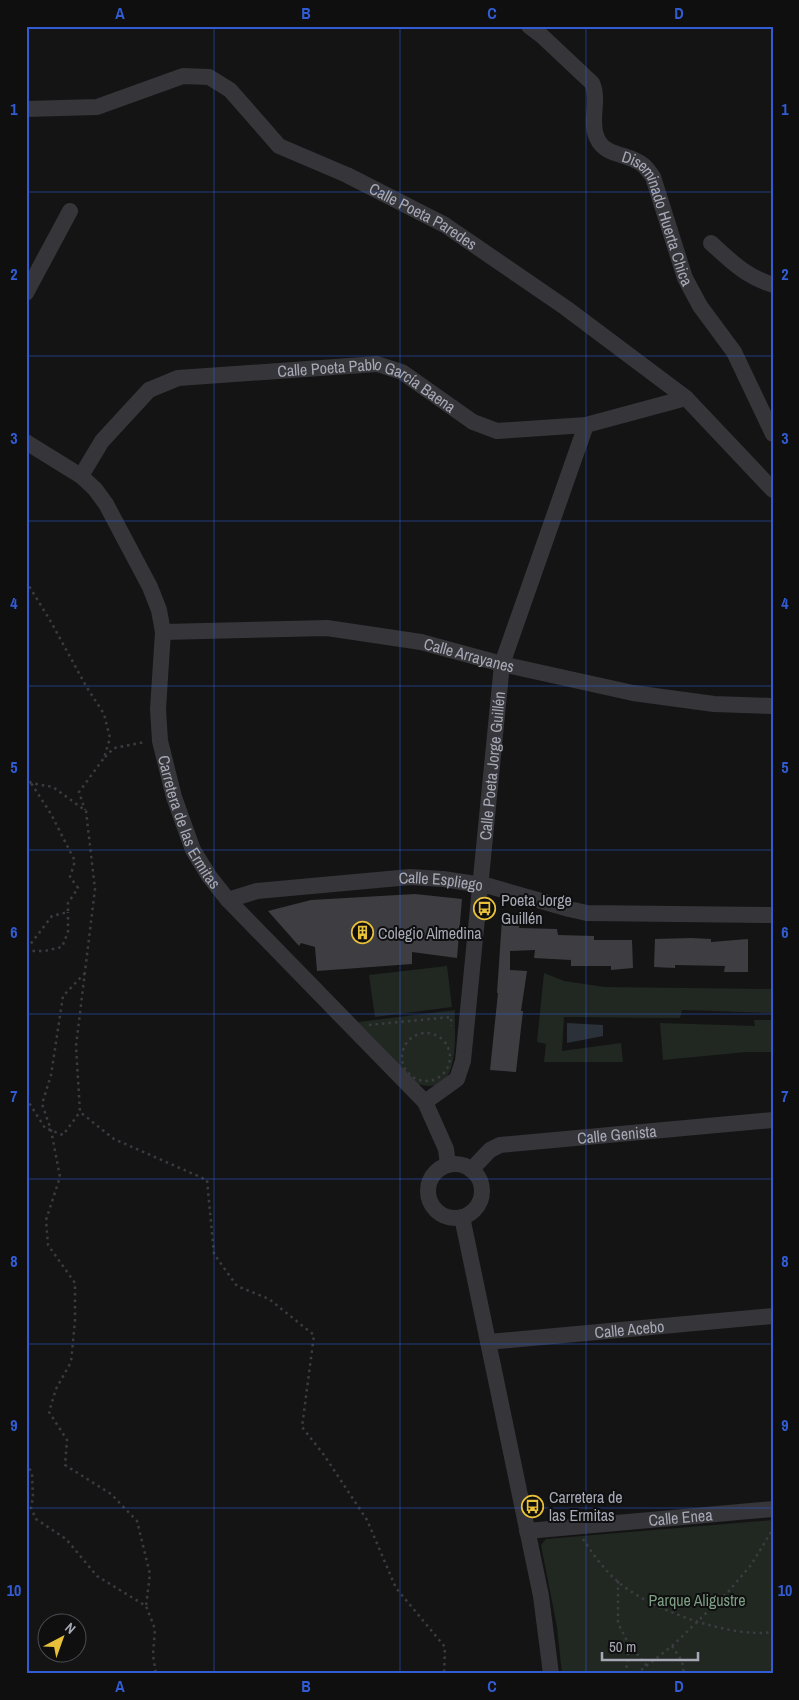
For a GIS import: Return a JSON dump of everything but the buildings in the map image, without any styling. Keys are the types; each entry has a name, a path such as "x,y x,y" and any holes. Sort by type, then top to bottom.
{"street":[{"name":"Diseminado Huerta Chica","path":"529,26 592,83 595,90 594,131 597,140 615,154 627,156 642,164 653,177 685,278 700,306 734,352 773,434"},
{"name":"Calle Poeta Paredes","path":"26,109 97,107 183,76 209,77 230,90 278,146 347,175 445,225 566,308 686,398 773,490"},
{"path":"26,294 70,211"},
{"path":"711,243 743,272 773,285"},
{"name":"Calle Poeta Pablo García Baena","path":"81,476 102,441 149,390 178,378 377,364 402,372 473,422 497,431 586,425 686,398"},
{"name":"Calle Poeta Jorge Guillén","path":"425,1102 457,1079 463,1061 502,664 586,425"},
{"name":"Carretera de las Ermitas","path":"26,442 81,476 95,489 106,504 150,587 159,610 163,632 158,709 160,738 174,797 194,850 209,876 228,900 425,1102 446,1149 448,1165"},
{"name":"Calle Arrayanes","path":"163,632 327,628 421,642 502,664 632,693 714,704 773,706"},
{"name":"Calle Espliego","path":"228,900 258,892 400,878 443,879 481,885 587,913 773,915"},
{"name":"Calle Genista","path":"471,1170 490,1150 500,1145 773,1120"},
{"path":"448,1165 464,1166 471,1170 481,1183 482,1192 476,1208 462,1217 454,1218 438,1212 429,1198 428,1190 434,1174 448,1165"},
{"path":"462,1217 541,1596 551,1674"},
{"name":"Calle Acebo","path":"488,1342 773,1316"},
{"name":"Calle Enea","path":"527,1530 773,1509"}],"path":[{"path":"26,581 104,714 110,738 104,758"},
{"path":"26,1098 45,1128 63,1135 80,1112 76,1046 95,889 86,811 79,792 104,758 114,748 160,738"},
{"path":"26,776 58,828 75,861 70,877 78,888 68,904 68,932 62,947 45,951 26,951"},
{"path":"31,782 53,787 86,811"},
{"path":"26,786 31,782"},
{"path":"26,951 52,916 68,912"},
{"path":"86,972 63,996 51,1075 42,1104 51,1130 60,1177 46,1220 48,1245 75,1283 76,1321 71,1362 56,1389 49,1412 67,1440 64,1465 111,1494 138,1521 150,1574 146,1606 155,1629 153,1656 156,1674"},
{"path":"365,1025 451,1017 451,1026"},
{"path":"450,1046 450,1056 450,1063 446,1070 433,1080 417,1079 410,1074 405,1068 402,1054 409,1040 415,1036 429,1033 443,1040 448,1046 450,1056"},
{"path":"80,1112 114,1139 207,1180 214,1254 238,1286 269,1299 314,1335 302,1427 324,1455 367,1520 396,1588 445,1647 444,1674"},
{"path":"26,1463 32,1473 31,1508 36,1519 66,1539 97,1576 146,1606"},
{"path":"575,1526 587,1545 618,1581 642,1599 697,1622 734,1630 773,1632"},
{"path":"636,1674 672,1646 728,1592 751,1565 773,1529"},
{"path":"618,1581 618,1623 628,1643 647,1666"},
{"path":"624,1674 628,1663 628,1643"},
{"path":"672,1646 682,1661 684,1674"}],"green space":[{"path":"447,966 452,1007 375,1017 369,975"},
{"path":"544,973 564,981 605,987 773,989 773,1013 682,1010 680,1018 564,1017 562,1051 621,1043 623,1062 544,1062 546,1044 537,1042"},
{"path":"455,1010 455,1043 451,1067 447,1077 440,1084 430,1086 418,1084 358,1022"},
{"path":"754,1020 773,1020 773,1052 746,1052 663,1060 660,1023 755,1026"},
{"name":"Parque Aligustre","path":"773,1520 773,1674 562,1674 557,1627 541,1545 546,1539"}],"shaded area":[{"path":"567,1023 603,1025 603,1036 567,1043"}],"place":[{"name":"Poeta Jorge Guillén","path":"485,909"},
{"name":"Colegio Almedina","path":"362,933"},
{"name":"Carretera de las Ermitas","path":"533,1506"}]}
